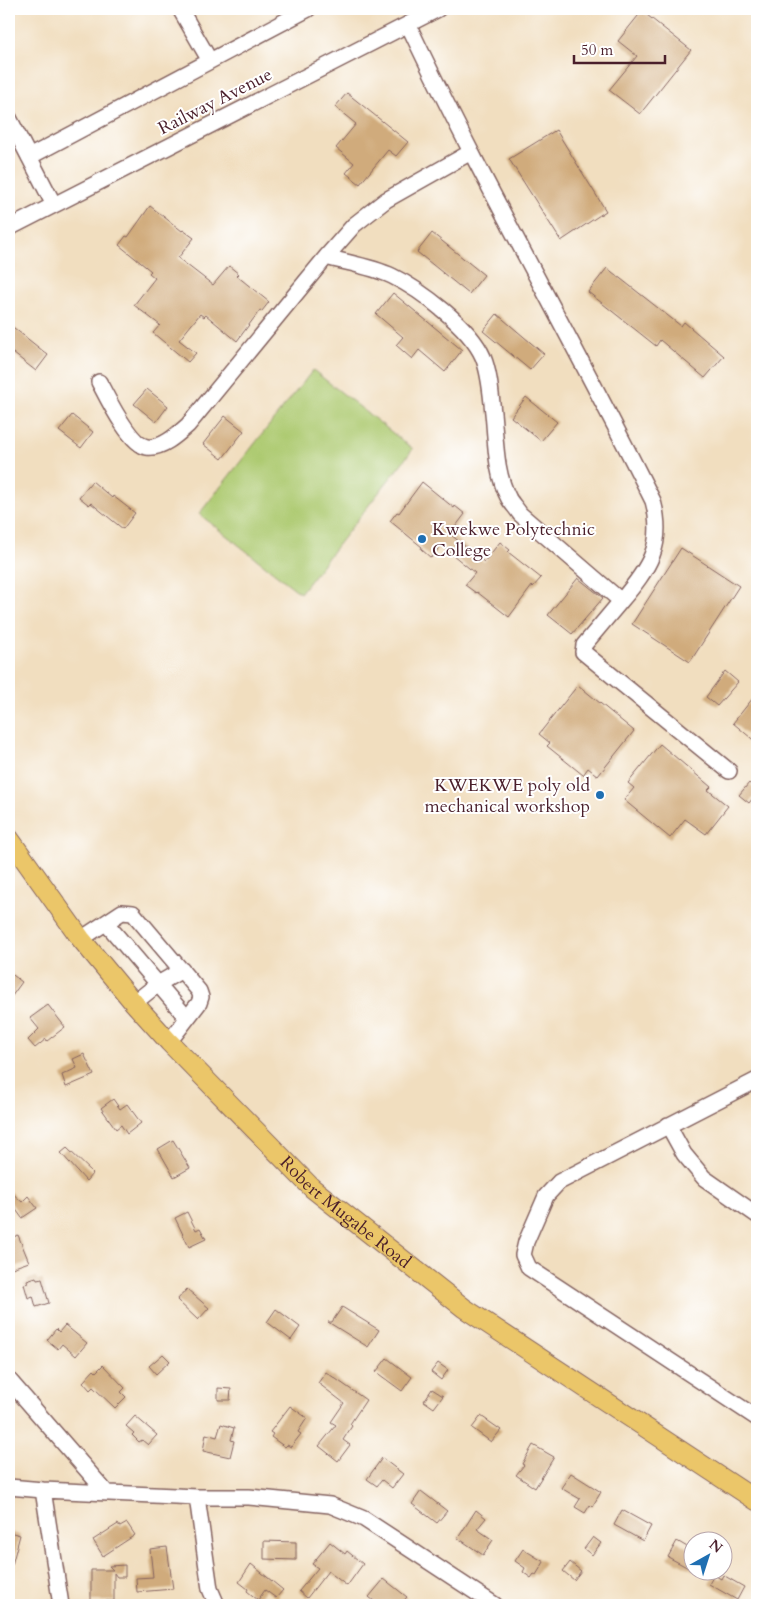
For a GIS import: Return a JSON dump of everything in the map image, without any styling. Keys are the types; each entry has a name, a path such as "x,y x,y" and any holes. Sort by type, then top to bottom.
{"main road":[{"name":"Robert Mugabe Road","path":"9,838 81,939 134,1003 169,1042 312,1188 457,1302 757,1501"}],"street":[{"path":"180,9 210,61"},
{"path":"29,157 308,9"},
{"name":"Railway Avenue","path":"9,228 438,9"},
{"path":"408,24 437,87 653,501 657,516 656,539 652,556 643,575 584,645 583,652 729,771"},
{"path":"9,118 54,205"},
{"path":"99,382 128,432 137,442 147,447 163,444 176,437 354,225 386,200 471,152"},
{"path":"326,257 391,276 410,286 446,313 471,337 483,357 491,394 496,449 502,481 509,499 520,514 622,601"},
{"path":"81,939 122,912 133,913 182,970 199,991 201,997 169,1042"},
{"path":"106,923 187,1018"},
{"path":"134,1003 158,984 182,970"},
{"path":"757,1080 559,1182 546,1196 526,1242 523,1255 529,1268 757,1418"},
{"path":"668,1125 684,1154 704,1178 757,1215"},
{"path":"9,1380 106,1492"},
{"path":"9,1487 271,1499 330,1505 349,1511 364,1519 495,1605"},
{"path":"43,1490 61,1605"},
{"path":"198,1497 210,1589 217,1605"}],"green space":[{"path":"313,370 413,449 300,593 199,514"}],"building":[{"path":"642,11 691,50 640,114 609,90 637,56 618,41"},
{"path":"347,93 408,142 396,156 388,150 360,184 346,173 354,163 336,148 356,124 335,107"},
{"path":"556,130 606,211 561,241 509,159"},
{"path":"150,206 194,238 178,258 213,285 229,266 239,274 237,276 269,302 262,311 260,310 237,341 206,315 204,317 200,314 179,340 196,353 188,362 153,333 160,325 134,305 155,278 149,273 151,271 119,245 126,236 128,237"},
{"path":"432,233 484,275 469,294 417,252"},
{"path":"607,268 681,326 684,322 724,356 705,378 660,340 656,346 588,292"},
{"path":"393,293 462,350 445,372 419,350 412,359 396,345 403,337 376,314"},
{"path":"497,314 544,354 530,370 483,331"},
{"path":"9,324 48,355 36,371 9,350"},
{"path":"147,389 168,406 156,422 134,404"},
{"path":"526,397 557,422 541,441 511,417"},
{"path":"72,415 93,432 81,448 59,431"},
{"path":"225,416 244,431 222,459 203,444"},
{"path":"92,481 112,498 113,496 135,513 123,529 91,503 89,505 79,497"},
{"path":"422,482 454,508 455,506 465,514 450,534 484,562 500,542 510,550 508,552 541,578 532,586 509,617 465,585 475,573 441,545 431,558 421,549 422,547 390,521 397,512 399,513"},
{"path":"681,548 739,586 690,662 632,624"},
{"path":"578,578 603,598 572,634 548,615"},
{"path":"725,671 738,682 717,706 706,697"},
{"path":"578,685 634,731 598,776 588,768 583,775 547,746 550,743 539,734"},
{"path":"757,693 757,743 733,723"},
{"path":"660,744 711,787 708,790 728,806 706,834 685,819 670,838 624,800 634,788 628,783"},
{"path":"749,783 757,790 757,793 749,803 739,795"},
{"path":"9,972 22,982 9,1000"},
{"path":"48,1005 65,1027 35,1048 28,1040 39,1029 30,1018"},
{"path":"84,1054 94,1075 66,1087 62,1075 77,1068 73,1059"},
{"path":"113,1099 120,1109 127,1104 141,1123 127,1134 121,1125 116,1129 101,1108"},
{"path":"173,1140 190,1168 174,1177 158,1149"},
{"path":"67,1148 93,1173 86,1181 61,1153"},
{"path":"9,1190 22,1202 28,1196 37,1208 22,1218 9,1200"},
{"path":"187,1212 196,1230 200,1228 206,1239 189,1247 175,1218"},
{"path":"18,1235 29,1262 9,1269 9,1239"},
{"path":"36,1277 37,1280 42,1279 49,1303 36,1307 33,1296 28,1298 24,1284 28,1283 27,1280"},
{"path":"187,1289 209,1308 198,1320 177,1300"},
{"path":"342,1307 379,1330 368,1347 328,1322 332,1322"},
{"path":"276,1309 300,1327 291,1340 267,1322"},
{"path":"65,1325 87,1343 76,1356 62,1344 58,1349 47,1340 56,1329 59,1332"},
{"path":"163,1354 170,1361 156,1374 149,1366"},
{"path":"387,1358 412,1377 402,1391 376,1372"},
{"path":"438,1363 448,1370 441,1380 431,1372"},
{"path":"103,1365 125,1388 121,1392 126,1397 115,1408 93,1387 90,1390 83,1382 94,1370 96,1372"},
{"path":"326,1372 366,1400 350,1424 352,1426 343,1440 350,1445 338,1461 319,1446 336,1425 331,1422 344,1403 318,1383"},
{"path":"218,1388 231,1389 230,1400 218,1400"},
{"path":"432,1389 443,1396 434,1408 424,1401"},
{"path":"290,1406 307,1418 298,1432 301,1434 291,1447 287,1445 285,1447 271,1437 273,1434 270,1432"},
{"path":"135,1416 157,1435 148,1445 142,1440 139,1442 132,1435 134,1433 126,1426"},
{"path":"481,1416 501,1430 491,1442 472,1428"},
{"path":"221,1424 234,1428 231,1440 234,1441 230,1457 203,1451 206,1434 217,1437"},
{"path":"533,1445 554,1457 535,1488 516,1475 524,1465 522,1464"},
{"path":"382,1458 403,1474 392,1488 382,1480 377,1486 367,1479"},
{"path":"571,1473 601,1492 592,1507 590,1505 585,1513 575,1507 580,1499 561,1488"},
{"path":"421,1491 447,1511 437,1523 412,1504"},
{"path":"476,1510 486,1518 477,1529 493,1540 483,1555 458,1538"},
{"path":"622,1510 651,1526 643,1541 614,1525"},
{"path":"127,1523 135,1535 103,1556 93,1540 118,1524 120,1527"},
{"path":"9,1532 20,1535 12,1565 9,1565"},
{"path":"593,1537 601,1543 592,1555 584,1549"},
{"path":"264,1541 296,1542 296,1560 264,1559"},
{"path":"677,1541 684,1545 684,1566 668,1557"},
{"path":"330,1542 345,1554 347,1551 363,1564 347,1586 328,1571 307,1598 299,1591 318,1568 312,1564"},
{"path":"167,1547 173,1589 137,1592 136,1578 153,1577 150,1549"},
{"path":"523,1549 544,1562 536,1575 534,1574 531,1578 523,1572 525,1568 515,1561"},
{"path":"570,1562 581,1571 574,1580 563,1571"},
{"path":"251,1564 283,1590 276,1598 265,1590 258,1600 239,1582"},
{"path":"125,1565 125,1577 117,1577 114,1573 114,1601 91,1601 91,1570 113,1570 109,1566"},
{"path":"384,1579 407,1597 400,1605 379,1605 369,1597"},
{"path":"734,1581 744,1587 737,1600 709,1584 710,1582"}],"place":[{"name":"Kwekwe Polytechnic College","path":"422,539"},
{"name":"KWEKWE poly old mechanical workshop","path":"600,795"}]}
